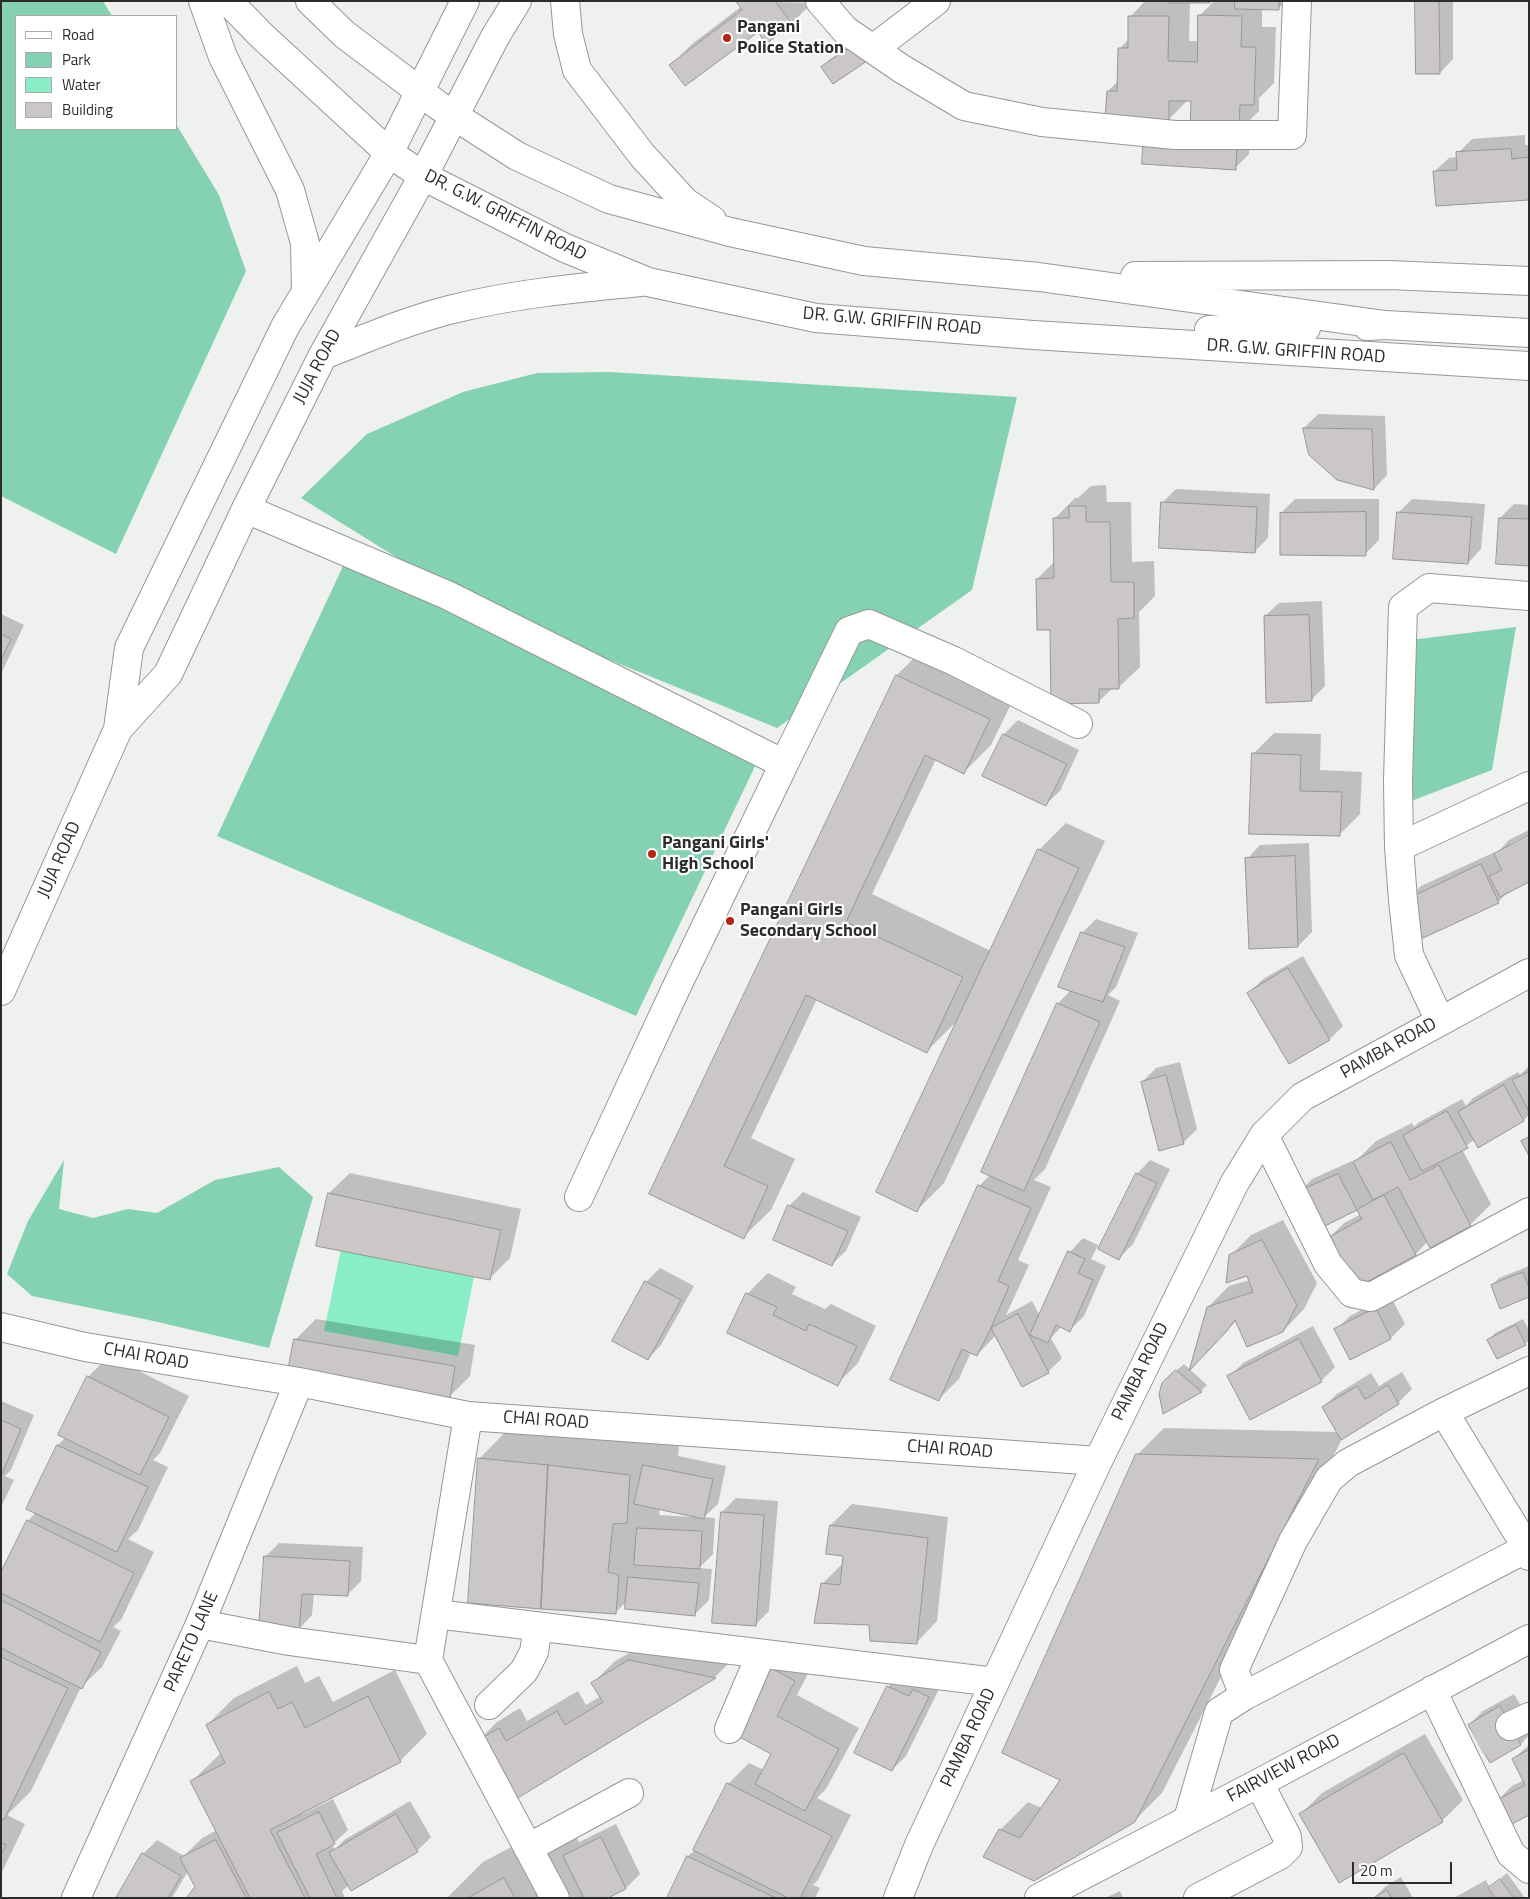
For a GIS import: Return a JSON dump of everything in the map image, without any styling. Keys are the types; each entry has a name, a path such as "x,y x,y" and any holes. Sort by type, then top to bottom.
{"main road":[{"path":"203,1 223,57 290,190 305,243 306,291"},
{"name":"DR. G.W. GRIFFIN ROAD","path":"228,1 268,42 389,152 423,176 565,248 648,282 816,318 1033,335 1529,366"},
{"name":"DR. G.W. GRIFFIN ROAD","path":"310,1 344,34 454,115 517,156 609,199 730,232 864,260 1039,277 1385,326"},
{"name":"JUJA ROAD","path":"1,991 118,729 129,648 285,327 389,152 465,1"},
{"name":"JUJA ROAD","path":"118,729 168,674 246,509 324,355 423,176 495,38 517,1"},
{"path":"565,1 568,34 577,70 582,78 642,155 685,202 730,232"},
{"path":"820,1 845,30 902,69 964,106 1042,122 1175,135 1292,135 1297,1"},
{"path":"873,49 936,1"},
{"name":"DR. G.W. GRIFFIN ROAD","path":"1039,277 1389,275 1529,281"},
{"path":"324,355 387,330 465,306 561,289 648,282"},
{"path":"1033,335 1385,326 1529,333"},
{"path":"246,509 447,595 784,764"},
{"path":"1440,1021 1409,955 1399,846 1398,781 1403,608 1429,588 1529,596"},
{"path":"579,1197 676,986 849,631 869,624 954,661 1078,724"},
{"path":"1399,846 1529,786"},
{"name":"PAMBA ROAD","path":"898,1898 919,1845 1098,1461 1234,1184 1264,1134 1302,1097 1529,973"},
{"path":"1264,1134 1328,1264 1352,1293 1371,1297 1529,1212"},
{"name":"CHAI ROAD","path":"1,1327 85,1347 299,1382 468,1416 1098,1461"},
{"path":"1244,1696 1234,1670 1293,1541 1329,1479 1348,1463 1444,1412 1529,1371"},
{"name":"PARETO LANE","path":"76,1898 200,1624 299,1382"},
{"path":"1188,1819 1219,1712 1244,1696 1528,1551 1444,1412"},
{"path":"468,1416 428,1660 554,1898"},
{"path":"436,1614 995,1682"},
{"path":"200,1624 290,1641 428,1660"},
{"path":"489,1705 524,1671 534,1652 538,1627"},
{"name":"FAIRVIEW ROAD","path":"1040,1898 1529,1639"},
{"path":"729,1729 761,1654"},
{"path":"1432,1690 1469,1745 1511,1854 1529,1869"},
{"path":"1198,1898 1280,1855 1288,1847 1287,1837 1259,1783"},
{"path":"528,1848 629,1793"}],"green space":[{"path":"1,1 103,1 111,15 15,15 15,130 178,130 178,127 219,195 246,271 116,554 1,496"},
{"path":"610,372 1017,397 972,590 777,728 470,603 301,498 367,434 463,392 537,373"},
{"path":"350,551 758,760 636,1016 217,836"},
{"path":"1516,627 1492,770 1393,808 1402,641"},
{"path":"64,1160 59,1209 93,1218 128,1209 157,1213 215,1180 279,1167 313,1197 269,1348 149,1320 32,1296 7,1274 28,1221"}],"water":[{"path":"341,1250 474,1277 458,1356 324,1331"}],"building":[{"name":"Pangani Police Station","path":"736,1 775,1 792,24 766,44 758,32 685,86 669,65 742,10"},
{"path":"1170,1 1210,1 1210,3 1170,3"},
{"path":"1235,1 1279,1 1279,10 1235,9"},
{"path":"1415,1 1439,1 1440,74 1416,74"},
{"path":"1198,15 1242,16 1241,47 1256,47 1254,105 1240,105 1239,133 1190,132 1191,101 1169,101 1169,120 1105,119 1107,91 1117,91 1118,48 1128,48 1128,16 1169,16 1168,61 1197,62"},
{"path":"855,44 867,61 833,84 821,67"},
{"path":"1144,134 1237,139 1236,170 1142,164"},
{"path":"1511,149 1512,159 1529,157 1529,200 1436,206 1433,171 1457,170 1456,152"},
{"path":"1303,428 1372,429 1374,490 1337,480 1309,455"},
{"path":"1161,502 1257,507 1255,553 1159,548"},
{"path":"1069,506 1086,506 1086,522 1110,522 1111,582 1134,582 1134,618 1118,619 1119,689 1099,689 1099,703 1051,704 1050,630 1037,630 1036,579 1054,578 1053,518 1069,518"},
{"path":"1366,512 1366,556 1280,555 1280,513"},
{"path":"1397,512 1472,517 1468,564 1393,559"},
{"path":"1499,518 1529,519 1529,566 1496,564"},
{"path":"1309,615 1312,701 1266,703 1264,616"},
{"path":"1,634 11,639 1,660"},
{"path":"896,675 990,719 964,774 925,755 846,922 963,977 927,1053 806,995 724,1166 768,1186 744,1239 649,1194"},
{"path":"1003,734 1067,764 1046,806 982,776"},
{"path":"1252,753 1301,755 1300,791 1342,792 1340,836 1249,834"},
{"path":"1529,835 1529,882 1500,897 1489,876 1502,870 1494,854"},
{"path":"1038,849 1079,868 917,1212 876,1192"},
{"path":"1295,856 1298,947 1249,949 1245,858"},
{"path":"1481,864 1499,903 1423,938 1406,900"},
{"path":"1081,932 1125,947 1103,1002 1058,987"},
{"path":"1288,968 1330,1040 1289,1064 1247,993"},
{"path":"1057,1003 1100,1022 1024,1191 981,1172"},
{"path":"1529,1072 1529,1111 1512,1080"},
{"path":"1166,1075 1184,1144 1159,1151 1141,1082"},
{"path":"1504,1085 1524,1121 1478,1148 1458,1112"},
{"path":"1447,1111 1468,1148 1422,1171 1403,1136"},
{"path":"1529,1137 1529,1156 1521,1141"},
{"path":"1391,1142 1410,1180 1439,1165 1471,1226 1430,1248 1398,1187 1373,1200 1353,1162"},
{"path":"1136,1173 1157,1183 1119,1260 1098,1249"},
{"path":"1338,1174 1357,1210 1315,1231 1297,1192"},
{"path":"978,1185 1031,1208 998,1281 1009,1286 991,1328 977,1356 962,1349 939,1401 890,1380"},
{"path":"328,1193 501,1230 490,1280 316,1246"},
{"path":"1384,1195 1416,1255 1356,1288 1329,1237 1362,1219 1357,1210"},
{"path":"788,1205 848,1231 832,1266 773,1240"},
{"path":"1262,1240 1297,1305 1283,1332 1247,1347 1235,1320 1189,1371 1207,1307 1253,1292 1247,1276 1226,1283 1229,1255"},
{"path":"1068,1251 1085,1259 1078,1273 1093,1280 1070,1332 1056,1325 1048,1343 1030,1335"},
{"path":"1523,1272 1529,1288 1529,1297 1500,1309 1491,1285"},
{"path":"645,1281 681,1300 648,1360 612,1341"},
{"path":"746,1293 777,1307 773,1315 806,1331 809,1324 857,1346 838,1386 727,1333"},
{"path":"1376,1308 1391,1339 1350,1360 1334,1329"},
{"path":"1018,1314 1049,1373 1022,1387 991,1328"},
{"path":"1516,1325 1526,1345 1497,1359 1487,1340"},
{"path":"294,1339 455,1366 450,1398 288,1371"},
{"path":"1299,1339 1322,1382 1250,1420 1227,1376"},
{"path":"1176,1370 1202,1392 1163,1414 1159,1394 1162,1383"},
{"path":"87,1376 169,1417 140,1475 58,1435"},
{"path":"1388,1385 1399,1404 1341,1440 1322,1407 1357,1386 1365,1399"},
{"path":"1,1420 21,1429 1,1476"},
{"path":"57,1445 148,1487 117,1552 26,1509"},
{"path":"1136,1454 1319,1459 1135,1822 1034,1881 983,1857 999,1829 1020,1838 1060,1780 1002,1753"},
{"path":"478,1458 548,1465 541,1609 468,1603"},
{"path":"548,1465 630,1475 627,1523 613,1524 608,1572 619,1575 616,1614 541,1609"},
{"path":"643,1465 713,1479 704,1519 634,1504"},
{"path":"721,1512 764,1515 756,1626 712,1623"},
{"path":"27,1520 134,1573 100,1642 1,1593 1,1572"},
{"path":"830,1525 928,1538 917,1644 870,1641 869,1625 814,1623 821,1583 840,1585 843,1556 826,1554"},
{"path":"637,1528 702,1531 700,1569 634,1565"},
{"path":"264,1556 350,1561 348,1596 302,1594 299,1631 259,1628"},
{"path":"628,1577 699,1583 695,1616 625,1609"},
{"path":"1,1600 101,1652 82,1689 1,1648"},
{"path":"1,1657 68,1688 4,1820 1,1819"},
{"path":"629,1660 716,1678 511,1802 475,1742 499,1728 506,1741 557,1711 565,1725 603,1702 591,1683"},
{"path":"771,1668 795,1681 777,1716 839,1749 805,1811 755,1784 771,1754 736,1735"},
{"path":"887,1686 909,1696 913,1689 929,1697 892,1771 854,1753"},
{"path":"269,1692 278,1709 292,1702 305,1728 368,1696 401,1762 270,1830 305,1898 250,1898 190,1781 225,1763 206,1725"},
{"path":"1500,1706 1521,1745 1490,1763 1468,1725"},
{"path":"1529,1750 1529,1815 1510,1825 1497,1800 1525,1785 1512,1759"},
{"path":"1404,1753 1443,1822 1339,1883 1299,1814"},
{"path":"727,1783 832,1836 800,1898 788,1898 693,1850"},
{"path":"319,1812 335,1844 316,1854 337,1898 310,1898 277,1833"},
{"path":"396,1814 418,1852 351,1891 329,1853"},
{"path":"601,1837 626,1889 608,1898 584,1898 563,1856"},
{"path":"216,1840 246,1898 186,1898 195,1887 180,1858"},
{"path":"1,1843 6,1845 1,1854"},
{"path":"142,1853 181,1876 168,1898 116,1898"},
{"path":"687,1856 776,1898 667,1898"},
{"path":"504,1878 515,1898 468,1898"},
{"path":"1500,1879 1514,1898 1495,1898 1488,1888"},
{"path":"1387,1890 1392,1898 1374,1898"}],"tunnel":[{"path":"1477,1742 1510,1726"}],"place":[{"name":"Pangani Police Station","path":"727,38"},
{"name":"Pangani Girls' High School","path":"652,854"},
{"name":"Pangani Girls Secondary School","path":"730,921"}]}
